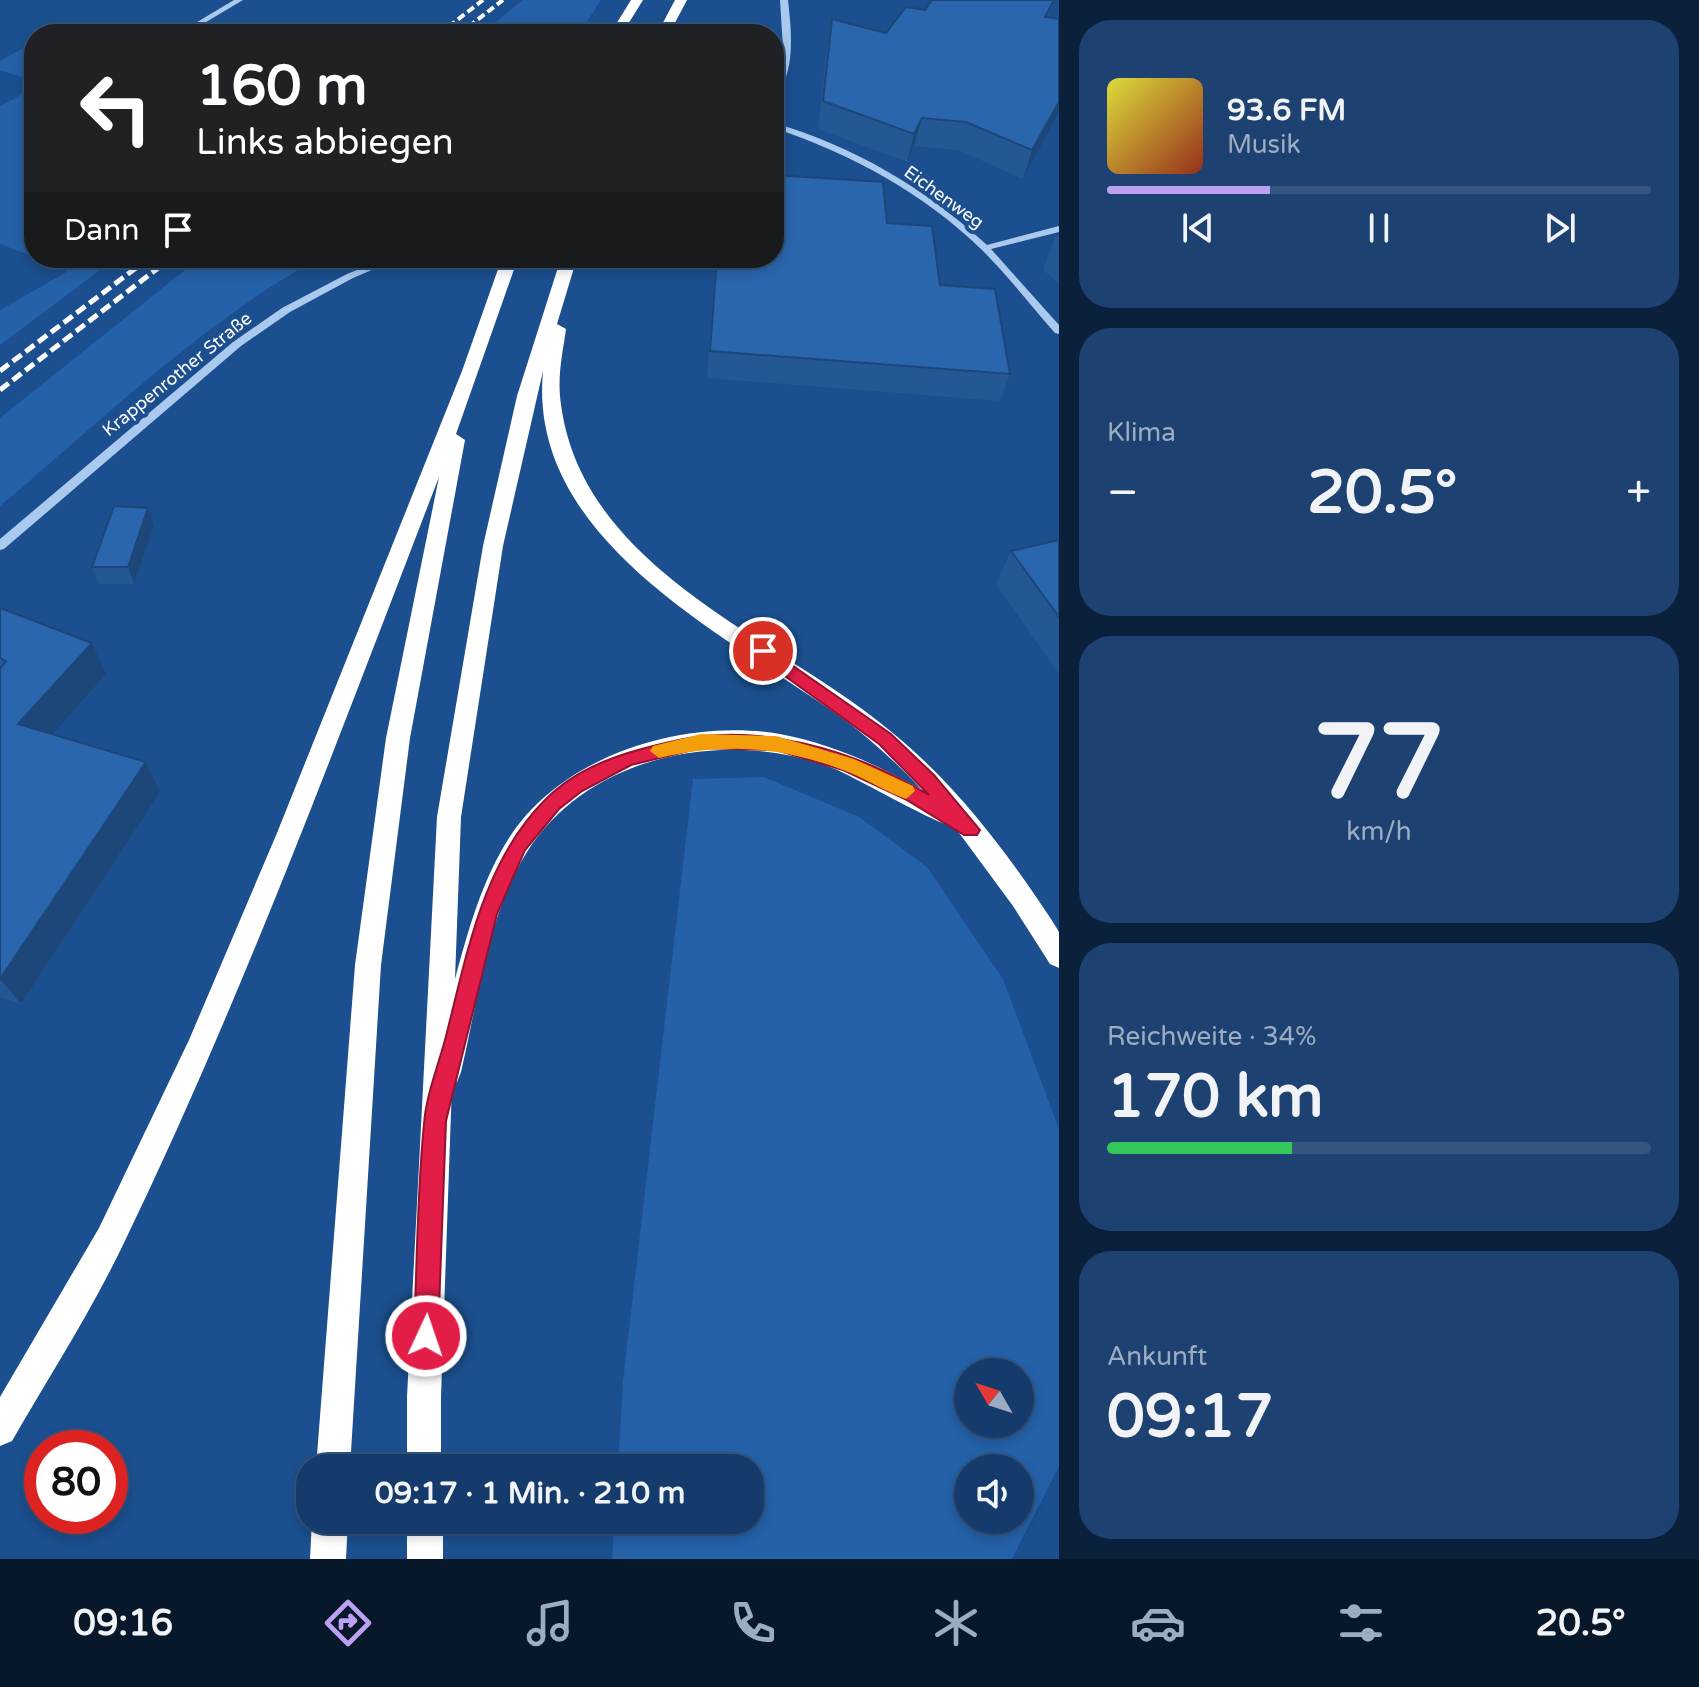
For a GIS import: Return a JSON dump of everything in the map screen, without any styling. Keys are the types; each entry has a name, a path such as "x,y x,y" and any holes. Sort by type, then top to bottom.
{"highway":[{"path":"622,24 637,0"},
{"path":"668,24 681,0"},
{"path":"0,1429 110,1239 200,1047 289,833 471,371 507,268"},
{"path":"424,1454 449,817 493,546 526,396 565,268"},
{"path":"560,283 551,399 569,471 605,527 657,579 885,739 928,781 970,830 1033,911 1059,956"},
{"path":"334,1454 368,965 398,738 433,549 471,371"},
{"path":"435,1121 487,914 518,845 552,804 575,786 626,759 701,741 776,743 848,764 911,793 970,830"},
{"path":"328,1559 329,1534"},
{"path":"425,1534 425,1559"}],"street":[{"path":"198,24 239,0"},
{"path":"784,0 789,44 784,71"},
{"name":"Eichenweg","path":"784,129 855,158 944,213 985,248 1059,331"},
{"path":"985,248 1059,229"},
{"name":"Krappenrother Straße","path":"0,546 237,344 286,310 370,268"}],"shaded area":[{"path":"523,0 601,0 585,24 493,24"},
{"path":"24,48 24,78 0,70 0,61"},
{"path":"24,93 24,253 0,244 0,106"},
{"path":"60,268 103,268 0,345 0,310 68,271"},
{"path":"188,268 302,268 194,342 0,506 0,418"},
{"path":"764,777 859,817 927,867 1003,979 1059,1129 1059,1466 1034,1515 1034,1454 954,1454 954,1534 1025,1534 1012,1559 612,1559 614,1534 764,1534 764,1454 619,1454 623,1381 693,779"}],"building":[{"path":"932,0 1054,0 1045,17 1059,19 1059,102 1032,150 966,122 922,118 914,134 823,101 832,19 886,33 906,7 925,10"},
{"path":"784,176 883,182 887,223 932,226 940,285 995,289 1010,374 710,351 716,268 784,268"},
{"path":"114,506 148,508 128,567 92,567"},
{"path":"1059,540 1059,617 1011,551"},
{"path":"0,608 92,643 18,724 146,762 0,979 0,669 6,661 0,658"}],"railway":[{"path":"452,24 483,0"},
{"path":"472,24 503,0"},
{"path":"0,371 136,268"},
{"path":"0,390 158,268"}],"slow traffic":[{"path":"659,751 701,741 776,743 848,764 906,791"}],"route":[{"path":"426,1336 435,1121 487,914 518,845 552,804 575,786 626,759 701,741 776,743 848,764 911,793 970,830 928,781 885,739 763,651"}]}
